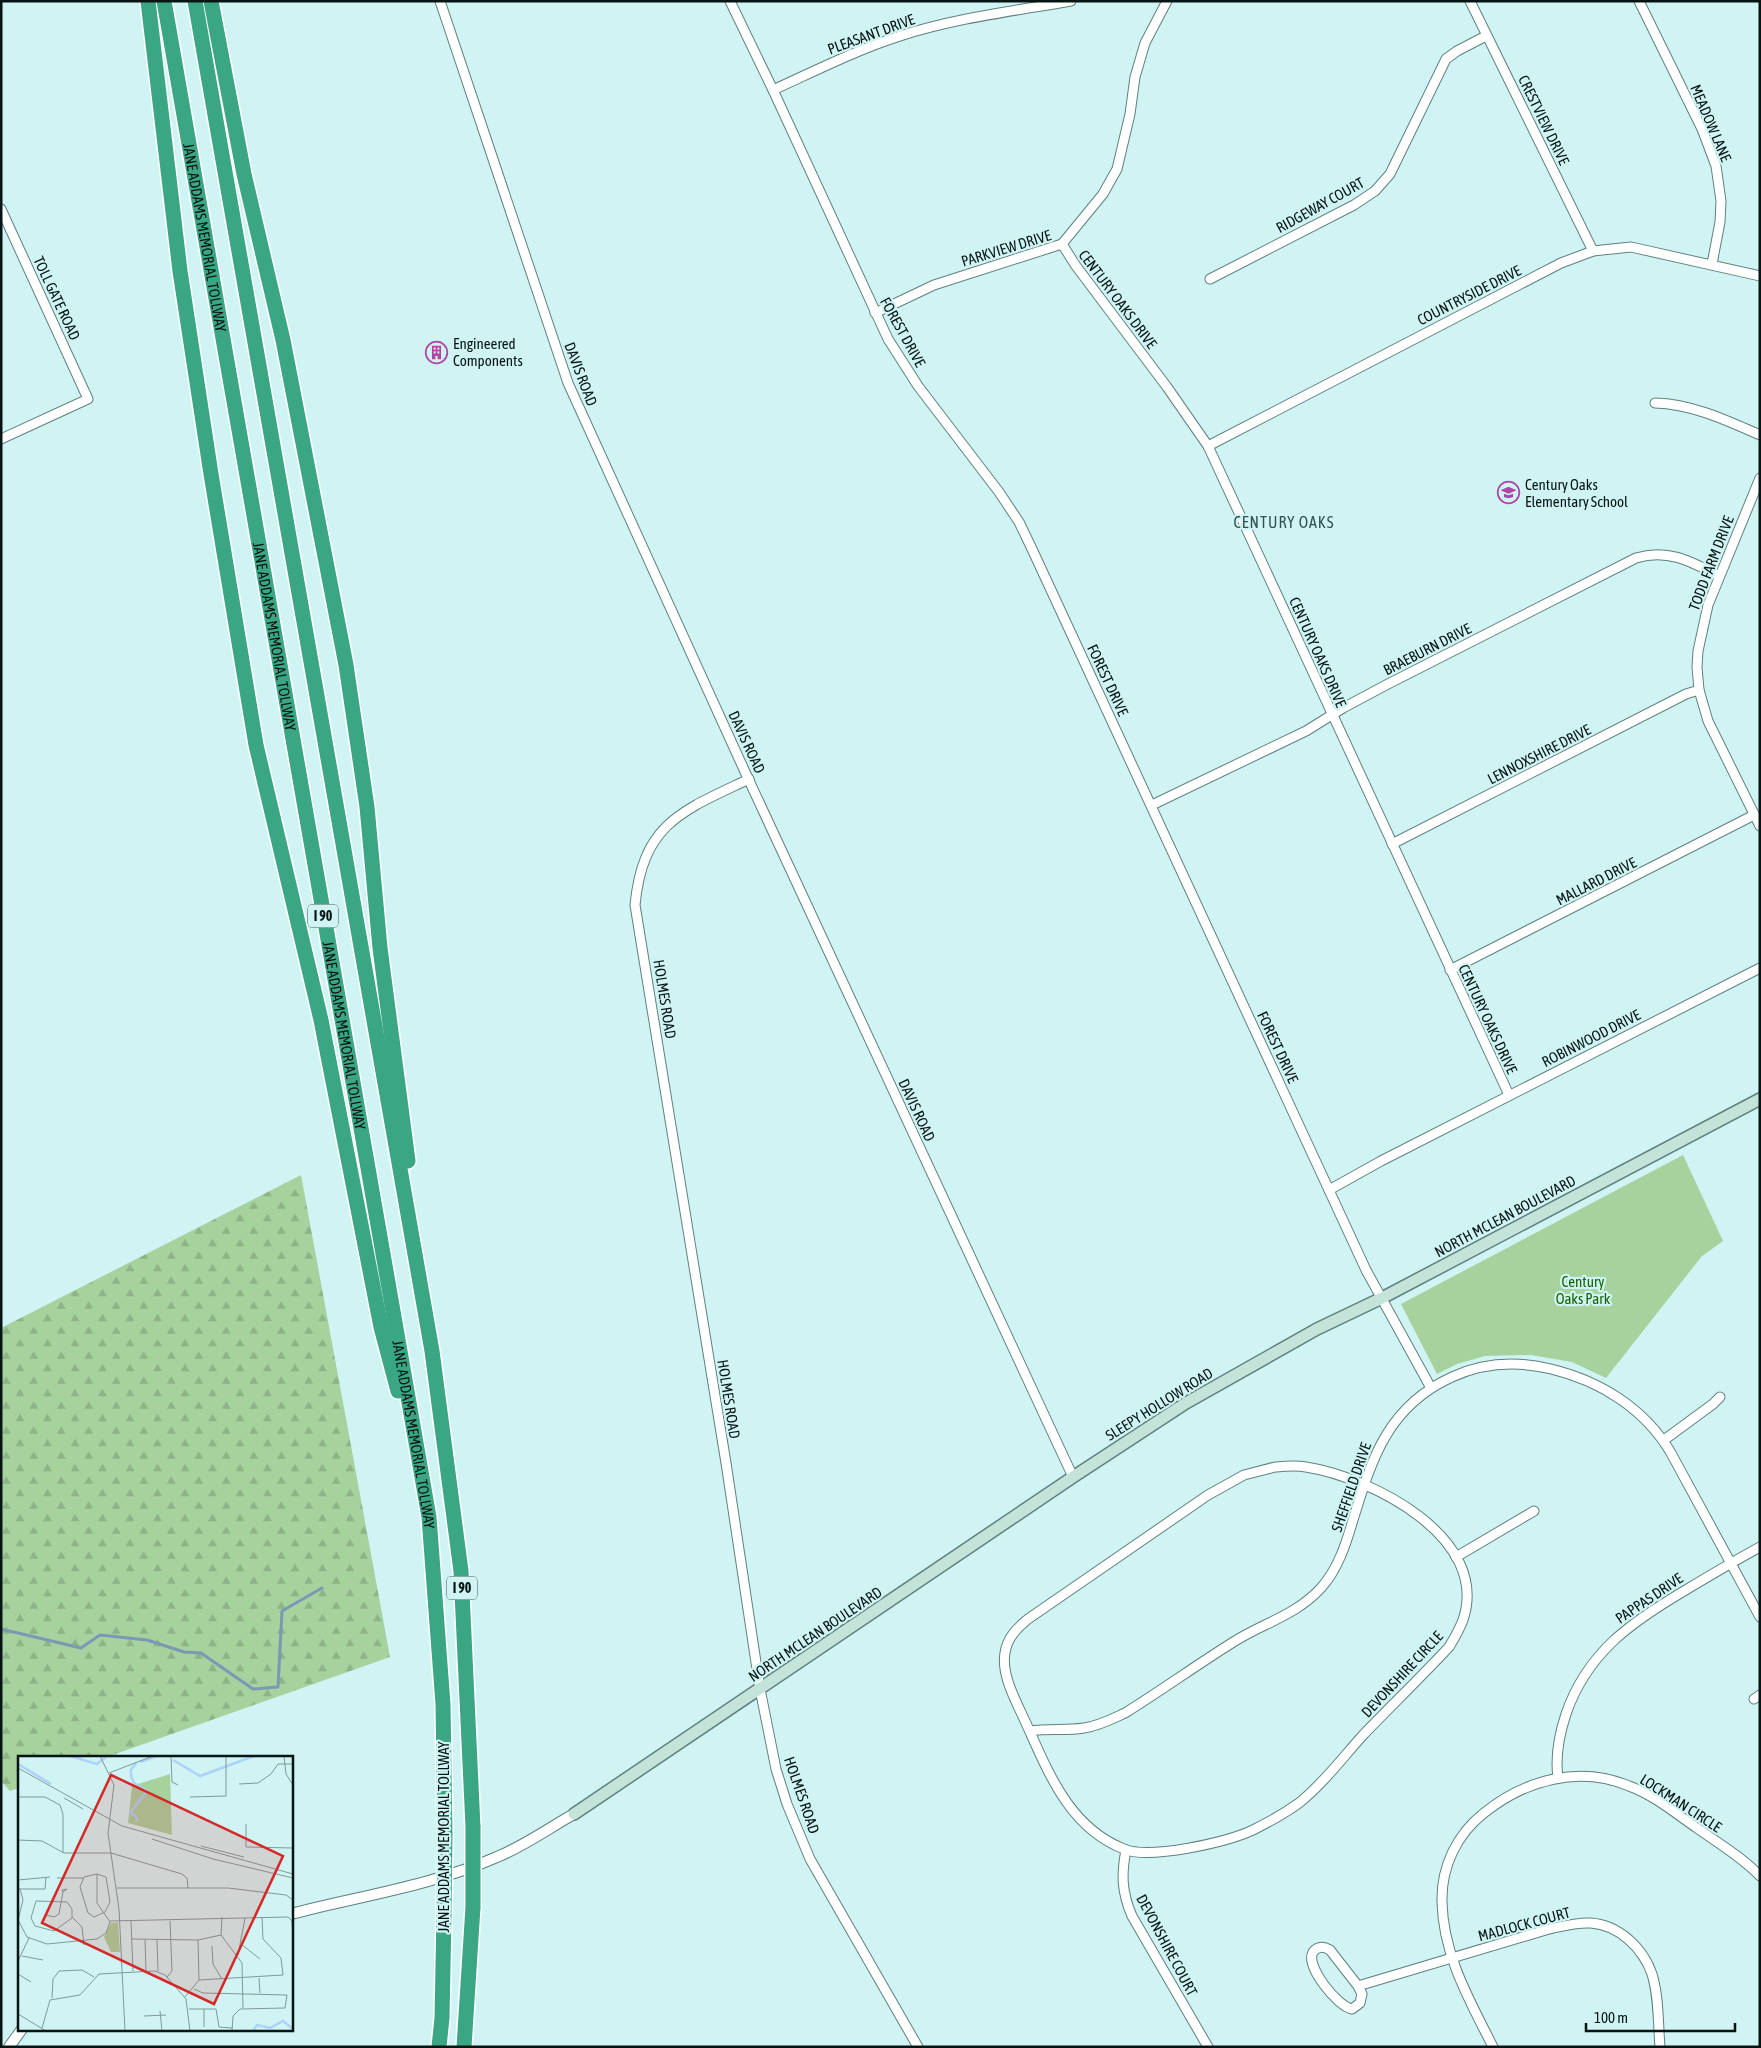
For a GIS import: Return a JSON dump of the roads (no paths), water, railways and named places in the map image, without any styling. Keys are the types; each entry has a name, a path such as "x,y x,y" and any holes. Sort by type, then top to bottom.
{"highway":[{"path":"148,1 182,280 211,474 256,745 321,1020 381,1327 423,1481"},
{"name":"JANE ADDAMS MEMORIAL TOLLWAY","path":"164,1 429,1517 443,1704 445,1835 442,2018 439,2047"},
{"name":"JANE ADDAMS MEMORIAL TOLLWAY","path":"195,1 432,1351 461,1571 473,1827 473,1907 464,2047"},
{"path":"211,1 244,174 283,340 346,665 367,807 380,948 432,1351"}],"main road":[{"name":"NORTH MCLEAN BOULEVARD","path":"1263,1358 1317,1329 1382,1298 1760,1099"},
{"name":"SLEEPY HOLLOW ROAD","path":"1073,1477 1186,1403 1263,1358"},
{"name":"NORTH MCLEAN BOULEVARD","path":"574,1814 1073,1477"}],"street":[{"name":"DAVIS ROAD","path":"440,1 568,384 748,779 1073,1477"},
{"name":"FOREST DRIVE","path":"730,1 774,90 875,313 901,362 983,469 1019,522 1152,805 1366,1270 1431,1388"},
{"name":"PLEASANT DRIVE","path":"774,90 857,52 899,36 972,18 1072,1"},
{"name":"PARKVIEW DRIVE","path":"875,313 934,285 1062,244 1103,194 1117,168 1130,114 1135,77 1142,53 1157,18 1167,1"},
{"name":"CRESTVIEW DRIVE","path":"1470,1 1593,251"},
{"name":"MEADOW LANE","path":"1638,1 1702,129 1716,166 1720,183 1720,222 1712,264"},
{"name":"RIDGEWAY COURT","path":"1210,279 1354,206 1375,192 1394,167 1446,60 1457,51 1486,36"},
{"name":"TOLL GATE ROAD","path":"1,209 88,399 1,439"},
{"name":"CENTURY OAKS DRIVE","path":"1062,244 1082,274 1167,386 1208,446 1323,692 1331,716 1509,1095"},
{"name":"COUNTRYSIDE DRIVE","path":"1208,446 1561,263 1593,251 1631,247 1760,276"},
{"path":"1655,403 1675,404 1700,411 1760,435"},
{"name":"TODD FARM DRIVE","path":"1760,478 1708,605 1698,651 1699,690 1708,721 1760,826"},
{"name":"BRAEBURN DRIVE","path":"1152,805 1306,731 1386,685 1636,558 1647,554 1675,555 1719,576"},
{"name":"LENNOXSHIRE DRIVE","path":"1392,844 1686,694 1699,690"},
{"name":"HOLMES ROAD","path":"748,779 690,807 669,822 656,836 642,867 637,885 635,905 760,1689 776,1768 787,1804 810,1859 918,2047"},
{"name":"MALLARD DRIVE","path":"1450,970 1754,815"},
{"name":"ROBINWOOD DRIVE","path":"1330,1190 1381,1160 1760,968"},
{"name":"SHEFFIELD DRIVE","path":"1030,1731 1084,1728 1116,1718 1238,1639 1297,1610 1331,1576 1348,1539 1364,1484 1378,1449 1391,1425 1406,1408 1431,1388 1462,1374 1493,1365 1520,1364 1544,1367 1579,1376 1611,1392 1642,1416 1664,1440 1760,1617"},
{"path":"1664,1440 1713,1404 1720,1396"},
{"name":"DEVONSHIRE CIRCLE","path":"1275,1467 1305,1467 1329,1472 1364,1484 1412,1510 1437,1533 1456,1557 1464,1578 1466,1601 1463,1619 1449,1647 1299,1802 1252,1830 1216,1843 1164,1851 1143,1852 1126,1850 1097,1833 1069,1806 1050,1777 1011,1687 1006,1671 1004,1653 1008,1642 1028,1619 1208,1494 1244,1474 1275,1467"},
{"path":"1456,1557 1534,1510"},
{"name":"PAPPAS DRIVE","path":"1558,1778 1557,1752 1564,1722 1579,1685 1596,1660 1614,1639 1635,1621 1760,1547"},
{"name":"LOCKMAN CIRCLE","path":"1493,2047 1456,1971 1444,1924 1442,1901 1447,1865 1454,1850 1474,1823 1494,1805 1508,1796 1533,1784 1558,1778 1585,1777 1613,1780 1642,1791 1736,1856 1760,1876"},
{"path":"292,1914 408,1888 456,1873 499,1857 574,1814"},
{"name":"DEVONSHIRE COURT","path":"1126,1850 1122,1885 1129,1908 1208,2047"},
{"name":"MADLOCK COURT","path":"1358,1986 1516,1938 1571,1924 1591,1923 1612,1928 1629,1940 1644,1958 1652,1974 1656,1995 1660,2047"},
{"path":"1324,1946 1330,1950 1358,1986 1362,1994 1360,2004 1352,2009 1341,2004 1314,1969 1310,1960 1312,1952 1324,1946"},
{"path":"8,2047 21,2030"}],"waterway":[{"path":"1,1629 81,1648 100,1635 147,1640 184,1652 201,1653 253,1689 278,1687 282,1611 322,1588"}],"place":[{"name":"Engineered Components","path":"437,352"},
{"name":"Century Oaks Elementary School","path":"1509,493"}],"district":[{"name":"CENTURY OAKS","path":"1284,522"}],"park label":[{"name":"Century Oaks Park","path":"1583,1290"}]}
